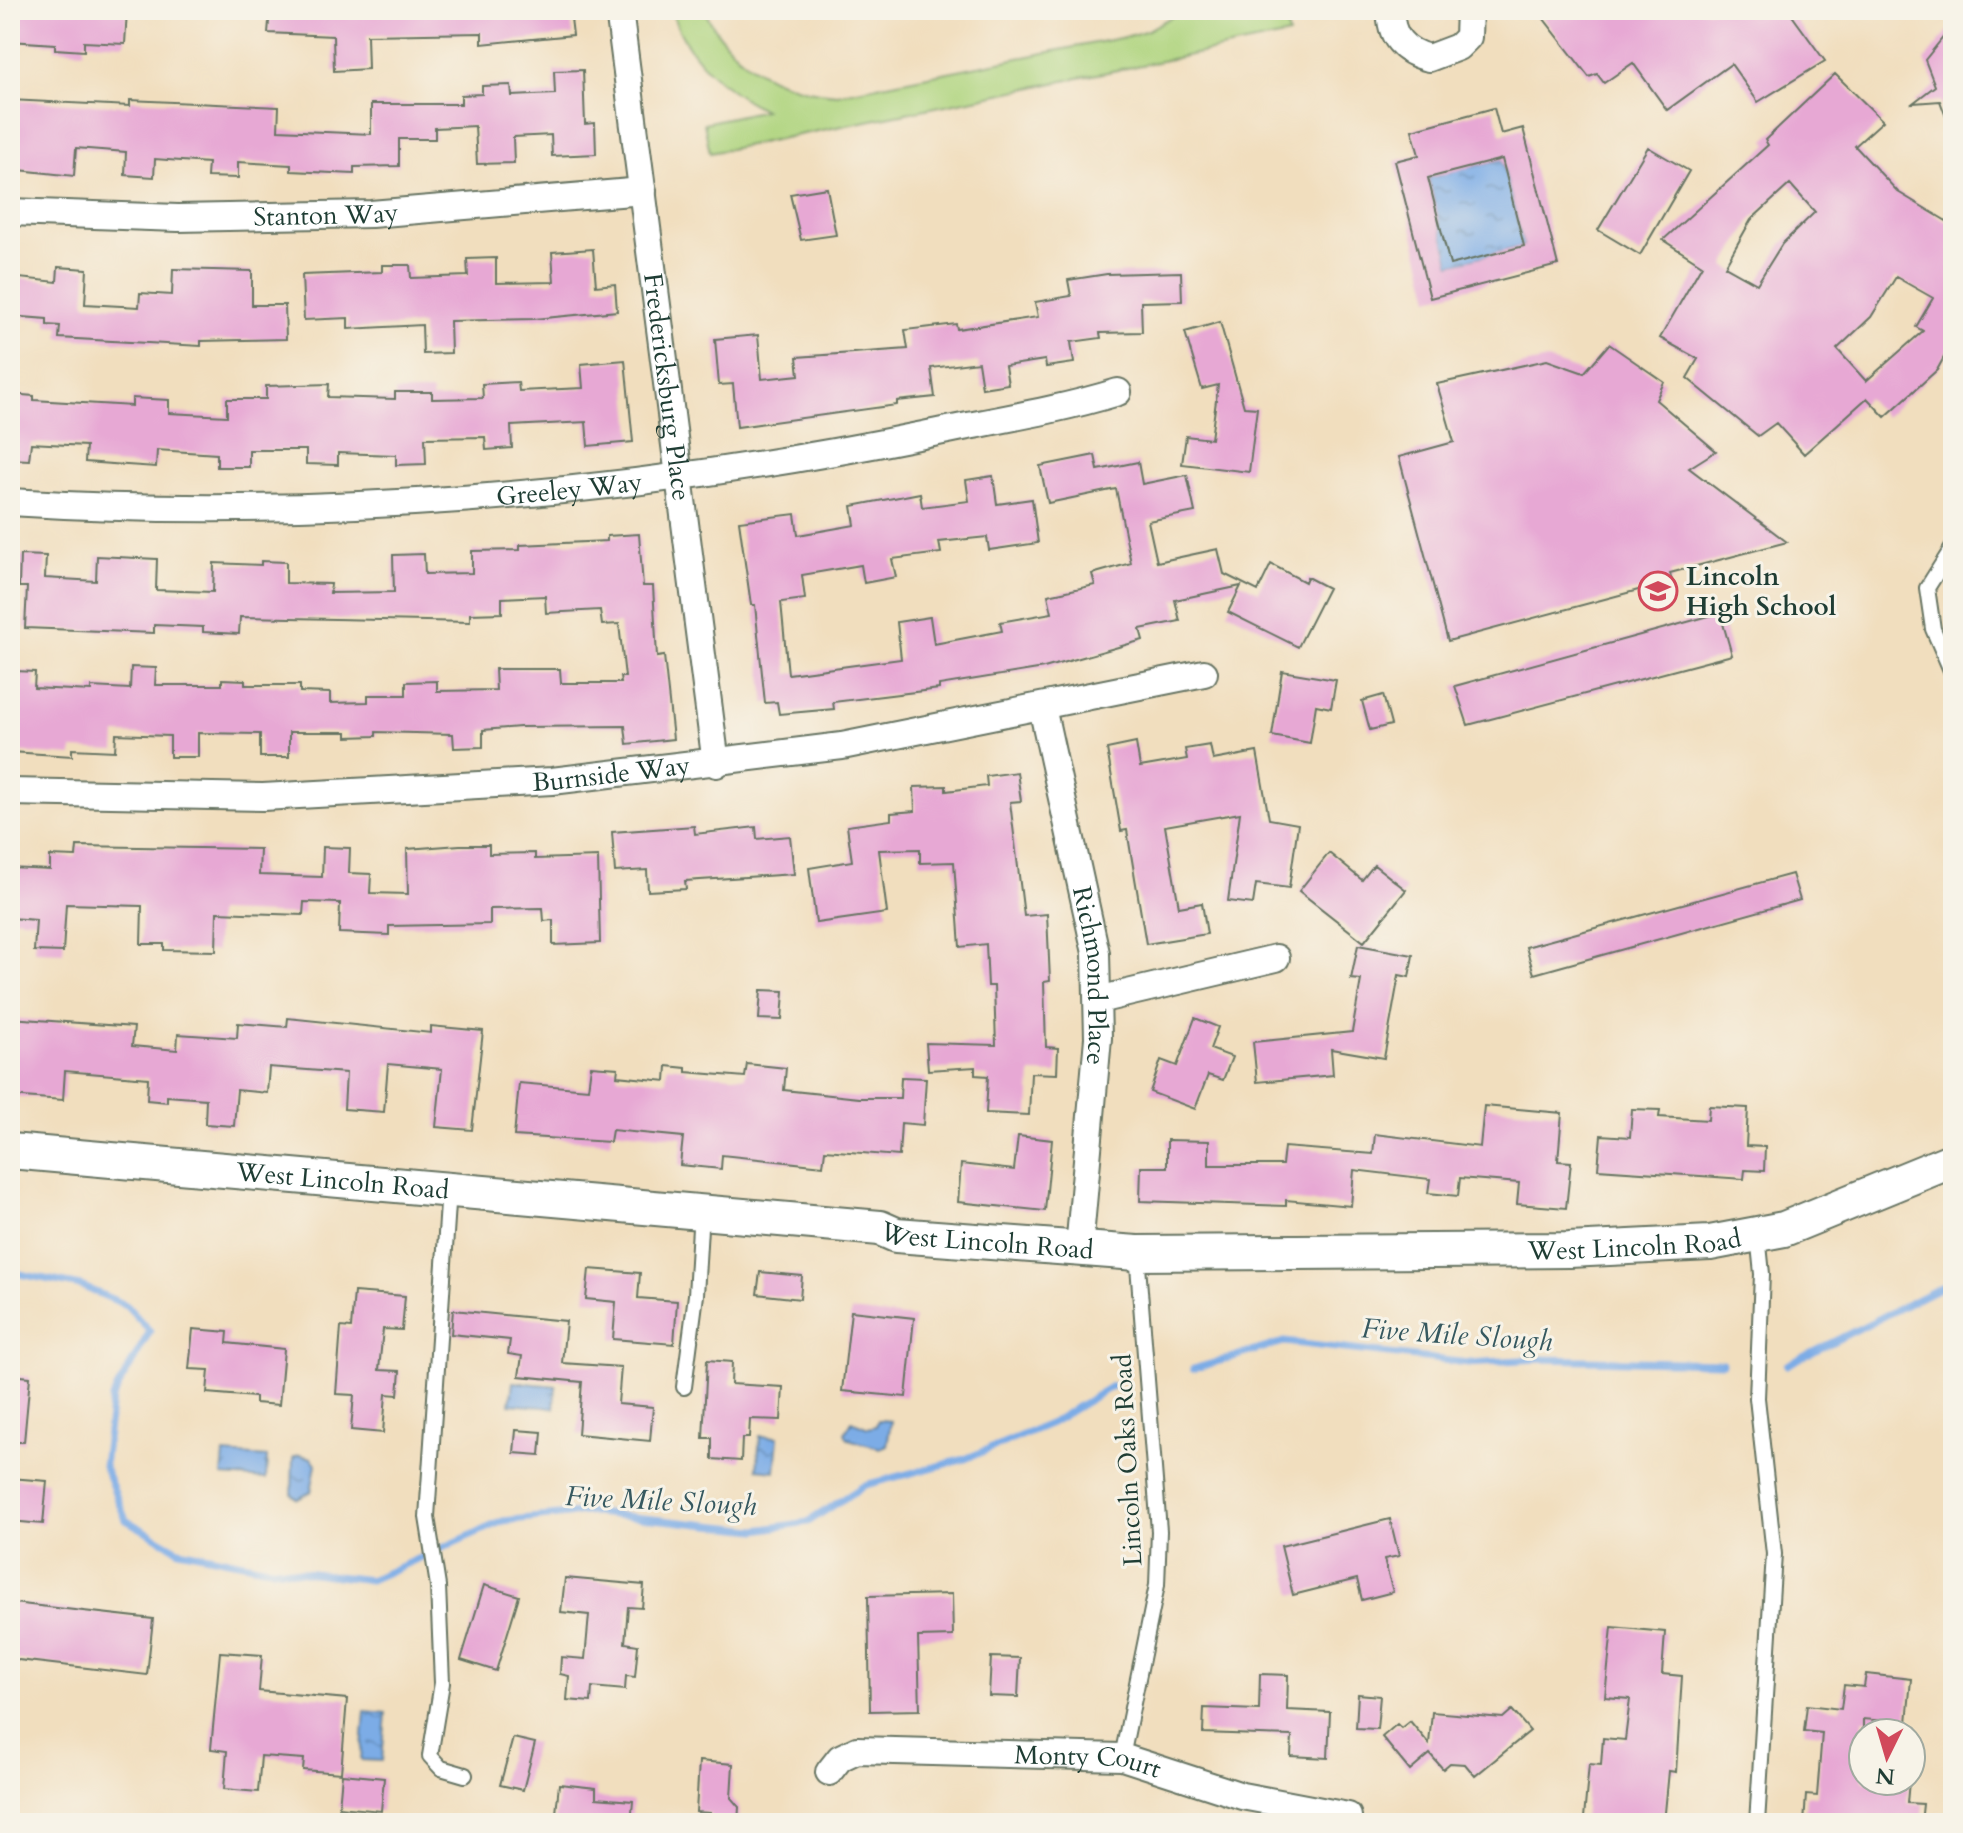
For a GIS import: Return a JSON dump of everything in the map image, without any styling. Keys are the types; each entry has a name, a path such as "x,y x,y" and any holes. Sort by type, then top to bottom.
{"street":[{"name":"Fredericksburg Place","path":"619,10 716,764"},
{"path":"1391,10 1390,23 1396,37 1406,49 1429,58 1458,47 1468,37 1469,10"},
{"name":"Stanton Way","path":"10,212 178,218 371,214 643,191"},
{"name":"Greeley Way","path":"10,502 270,506 454,499 680,476 826,454 1118,392"},
{"name":"Burnside Way","path":"10,792 247,797 334,795 552,781 716,764 842,746 1204,673"},
{"name":"Richmond Place","path":"1042,707 1096,953 1098,1038 1079,1249"},
{"path":"1098,1000 1276,958"},
{"name":"West Lincoln Road","path":"10,1151 701,1211 880,1228 896,1235 1137,1253 1593,1249 1710,1243 1784,1229 1953,1160"},
{"name":"Monty Court","path":"829,1772 848,1752 857,1750 1122,1757 1242,1796 1348,1816"}],"lane":[{"path":"1953,547 1927,588 1933,629 1950,656 1953,675"},
{"path":"449,1188 427,1517 438,1586 442,1683 430,1756 441,1768 465,1775"},
{"path":"684,1387 696,1295 701,1211"},
{"path":"1757,1823 1774,1554 1757,1398 1762,1274 1758,1235"},
{"name":"Lincoln Oaks Road","path":"1122,1757 1157,1585 1159,1531 1137,1253"}],"green space":[{"path":"671,10 704,10 728,45 758,71 795,87 837,94 1125,37 1148,30 1183,10 1228,10 1223,17 1257,10 1283,10 1289,35 710,153 704,123 764,110 734,92 707,69 686,42"}],"water":[{"path":"1502,159 1524,246 1450,265 1428,178"},
{"path":"513,1382 556,1386 554,1408 510,1404"},
{"path":"878,1420 891,1421 887,1445 880,1448 848,1439 845,1433 852,1421 868,1428 876,1426"},
{"path":"760,1436 778,1437 775,1471 757,1469"},
{"path":"224,1454 267,1457 266,1479 222,1476"},
{"path":"299,1455 312,1458 316,1464 311,1492 298,1499 292,1494 293,1458"},
{"path":"365,1711 386,1713 382,1761 361,1760"}],"building":[{"path":"10,10 127,10 125,44 84,42 84,51 55,49 55,44 10,41"},
{"path":"270,10 570,10 573,35 482,44 482,33 367,35 368,69 334,71 333,36 268,33"},
{"path":"1537,10 1788,10 1825,61 1758,102 1731,64 1667,110 1633,63 1604,83 1597,74 1589,77"},
{"path":"1953,25 1951,130 1940,101 1913,103 1935,86 1925,60"},
{"path":"583,70 585,124 595,123 596,154 552,156 551,135 513,137 514,163 477,164 475,126 435,128 435,139 399,139 399,166 354,167 354,174 291,171 291,165 238,162 238,178 207,177 208,163 155,159 154,177 125,175 126,152 76,148 74,176 10,169 10,100 130,106 130,100 279,107 278,130 371,134 371,104 461,104 461,95 482,94 482,86 511,85 512,96 555,94 554,71"},
{"path":"1835,74 1883,121 1855,146 1898,192 1953,225 1953,341 1937,370 1885,417 1867,398 1804,454 1776,423 1758,436 1687,378 1698,359 1660,338 1702,265 1663,240 1768,145 1765,140","holes":["1790,184 1815,212 1782,244 1757,284 1725,266 1751,220","1896,277 1933,298 1916,327 1923,331 1866,381 1837,349 1871,317"]},
{"path":"1494,108 1501,134 1523,128 1558,265 1430,298 1395,161 1419,155 1412,130","holes":["1502,159 1524,246 1450,265 1428,178"]},
{"path":"1648,147 1689,171 1640,255 1598,230"},
{"path":"827,188 836,235 801,240 790,194"},
{"path":"593,249 596,286 615,284 617,311 534,319 450,321 451,353 423,354 422,325 348,329 348,318 304,320 302,275 382,272 382,265 410,265 411,278 468,276 467,259 496,258 496,283 554,282 552,252"},
{"path":"58,267 87,269 85,304 139,307 140,293 172,295 173,269 252,271 252,305 285,305 286,339 201,341 201,346 59,338 60,326 47,325 47,319 10,316 10,277 57,282"},
{"path":"1181,272 1182,301 1141,302 1142,332 1100,333 1101,338 1071,342 1074,363 1046,367 1045,360 1005,366 1008,384 982,388 978,362 931,368 935,397 737,427 733,384 719,385 715,339 758,335 762,379 799,375 797,357 908,349 905,330 956,324 957,329 1038,317 1035,302 1071,296 1068,280 1107,274"},
{"path":"1220,322 1244,407 1257,408 1249,472 1182,464 1186,436 1211,439 1218,385 1202,389 1185,332"},
{"path":"1609,344 1664,382 1656,400 1716,451 1689,468 1787,542 1670,573 1672,581 1448,641 1399,457 1454,442 1437,384 1547,360 1584,373"},
{"path":"625,360 633,442 588,446 586,422 511,426 512,448 486,450 485,437 425,438 426,464 396,465 396,455 338,453 338,465 306,464 306,450 249,450 249,467 217,467 217,454 157,450 156,467 85,462 86,446 31,443 29,460 10,459 10,394 34,396 34,400 132,406 132,398 169,400 169,413 227,416 227,399 266,399 266,386 329,384 328,397 395,399 395,392 432,392 432,399 483,398 482,384 518,382 519,391 583,388 581,364"},
{"path":"1095,455 1098,470 1138,462 1142,484 1187,475 1195,512 1148,521 1157,562 1218,549 1224,574 1258,591 1271,564 1305,582 1307,577 1328,588 1298,647 1228,612 1241,586 1175,600 1180,621 1140,629 1143,640 1044,668 939,685 939,689 833,702 834,709 779,714 777,702 765,703 755,605 751,605 739,521 795,514 798,535 855,525 852,506 920,493 922,507 969,501 966,480 993,476 997,504 1032,499 1038,543 989,550 987,537 939,542 941,553 892,559 896,577 864,583 861,565 802,575 805,599 781,602 788,674 901,659 897,622 930,617 934,644 1002,631 1000,622 1052,613 1048,595 1095,585 1092,574 1131,563 1116,489 1048,503 1040,466"},
{"path":"639,534 643,586 653,586 657,657 664,656 673,739 627,744 625,726 520,727 483,730 483,747 454,748 453,734 376,732 376,736 347,737 347,732 289,732 289,757 260,757 260,734 198,733 198,757 170,757 170,736 116,734 115,751 72,749 72,756 11,752 16,671 35,672 34,688 91,691 91,687 130,689 131,667 156,668 155,685 222,685 222,679 245,680 245,685 300,685 300,692 330,693 330,703 368,702 368,695 406,695 406,682 437,681 437,691 496,690 495,669 560,669 561,683 621,683 620,677 625,677 619,624 602,625 600,610 546,613 545,596 502,598 502,613 470,614 470,622 240,617 239,634 203,632 203,627 154,625 154,633 25,628 27,587 19,587 20,555 46,556 45,578 96,581 97,556 157,559 156,590 213,592 214,563 261,565 261,561 286,562 286,583 331,584 330,593 394,592 393,555 424,554 425,574 472,573 472,551 520,550 520,545 607,541 607,536"},
{"path":"1720,613 1732,655 1468,725 1455,686"},
{"path":"1282,671 1336,680 1331,708 1316,705 1310,743 1272,736"},
{"path":"1383,695 1391,725 1370,730 1362,701"},
{"path":"1136,743 1140,767 1187,759 1185,749 1210,745 1213,760 1257,752 1269,819 1298,824 1289,888 1256,884 1253,904 1228,901 1240,813 1165,826 1179,907 1202,903 1207,934 1146,944 1127,830 1121,831 1107,749"},
{"path":"1017,772 1021,801 1010,802 1024,916 1047,914 1050,981 1044,982 1046,1047 1058,1048 1057,1074 1031,1073 1029,1115 986,1113 988,1076 975,1075 975,1067 928,1070 926,1043 996,1045 994,986 988,986 986,944 960,947 954,862 920,863 920,849 879,850 887,913 816,923 809,868 852,861 847,826 891,820 891,813 915,811 914,787 946,786 946,791 987,786 986,776"},
{"path":"694,826 695,834 756,827 757,839 790,836 794,874 685,881 686,889 648,891 647,870 615,872 612,832"},
{"path":"489,845 489,854 535,853 535,859 598,857 600,943 553,945 553,920 544,921 543,908 490,909 490,924 389,926 389,935 339,933 340,903 304,902 303,915 217,912 216,951 164,950 164,944 141,944 142,906 66,904 63,952 34,951 36,920 10,918 10,868 50,870 50,856 76,857 77,846 260,849 259,875 322,877 323,847 350,848 349,873 371,874 370,893 408,894 407,849"},
{"path":"1329,853 1362,880 1374,865 1406,890 1364,942 1299,891"},
{"path":"1792,874 1800,900 1534,974 1526,947"},
{"path":"1358,945 1413,955 1409,977 1399,975 1384,1058 1331,1049 1333,1075 1257,1082 1253,1042 1352,1032 1361,980 1351,979"},
{"path":"761,990 784,991 782,1020 759,1019"},
{"path":"10,1018 134,1027 132,1046 177,1050 178,1034 237,1038 238,1023 287,1027 288,1018 431,1033 431,1026 483,1031 472,1130 436,1127 442,1069 388,1064 384,1112 344,1109 346,1073 269,1067 267,1093 237,1090 234,1126 205,1124 206,1099 167,1096 167,1102 147,1100 148,1078 65,1071 63,1100 10,1096"},
{"path":"1195,1018 1218,1027 1210,1049 1232,1057 1223,1080 1208,1075 1195,1109 1150,1092 1161,1060 1177,1066"},
{"path":"747,1064 786,1068 784,1090 859,1098 900,1098 901,1077 926,1078 923,1125 901,1123 899,1156 825,1150 823,1166 722,1155 721,1169 680,1165 683,1137 612,1130 610,1142 514,1136 519,1083 588,1089 591,1066 618,1068 617,1076 666,1081 667,1066 686,1068 686,1072 745,1077"},
{"path":"1484,1106 1562,1113 1558,1161 1571,1162 1566,1208 1517,1204 1519,1183 1460,1178 1458,1196 1428,1193 1430,1179 1354,1170 1351,1206 1286,1200 1286,1206 1140,1201 1141,1167 1167,1167 1167,1140 1209,1141 1209,1165 1282,1165 1284,1147 1373,1154 1375,1134 1480,1147"},
{"path":"1709,1106 1748,1108 1746,1146 1765,1147 1764,1171 1745,1170 1744,1179 1598,1169 1601,1135 1630,1137 1632,1109 1660,1110 1659,1117 1708,1120"},
{"path":"1018,1136 1052,1140 1045,1211 958,1202 961,1164 1014,1170"},
{"path":"589,1269 640,1273 638,1298 677,1301 674,1344 613,1339 616,1302 586,1299"},
{"path":"760,1272 802,1276 800,1299 757,1294"},
{"path":"354,1292 405,1296 402,1330 383,1329 379,1370 400,1371 398,1395 386,1394 383,1433 351,1430 354,1395 336,1394 341,1327 351,1328"},
{"path":"453,1310 566,1321 562,1363 621,1367 618,1404 653,1407 650,1441 578,1434 582,1382 519,1376 522,1356 508,1354 510,1340 451,1334"},
{"path":"851,1311 914,1318 906,1397 842,1391"},
{"path":"193,1329 228,1332 227,1343 284,1349 279,1405 255,1403 255,1397 207,1393 209,1370 189,1369"},
{"path":"707,1360 732,1362 731,1384 783,1387 781,1420 750,1419 749,1438 742,1438 741,1461 712,1459 712,1438 703,1438"},
{"path":"10,1375 30,1377 24,1442 10,1442"},
{"path":"516,1430 542,1432 540,1455 514,1453"},
{"path":"10,1478 47,1481 43,1524 10,1521"},
{"path":"1390,1519 1399,1556 1384,1559 1393,1592 1362,1600 1357,1579 1293,1595 1281,1546"},
{"path":"565,1578 644,1585 642,1608 628,1607 625,1643 638,1645 635,1677 626,1676 625,1690 592,1687 591,1702 567,1700 569,1676 560,1674 561,1657 585,1659 589,1615 561,1612"},
{"path":"484,1585 519,1596 496,1671 461,1660"},
{"path":"952,1594 953,1636 918,1637 920,1710 870,1711 868,1596"},
{"path":"13,1603 153,1619 147,1675 10,1659"},
{"path":"1612,1627 1665,1632 1662,1674 1682,1676 1676,1772 1669,1771 1664,1823 1584,1818 1589,1764 1601,1765 1603,1738 1625,1740 1630,1699 1605,1697"},
{"path":"220,1652 262,1655 259,1691 347,1699 341,1773 303,1770 304,1759 261,1756 258,1792 224,1789 227,1751 211,1749"},
{"path":"991,1657 1020,1658 1018,1697 989,1696"},
{"path":"1260,1674 1288,1675 1287,1710 1330,1712 1328,1758 1291,1756 1292,1736 1203,1733 1204,1708 1259,1710"},
{"path":"1866,1674 1911,1679 1908,1717 1847,1717 1847,1797 1908,1797 1907,1803 1923,1804 1921,1823 1804,1823 1806,1795 1817,1796 1822,1733 1804,1731 1807,1705 1841,1709 1844,1685 1864,1687"},
{"path":"1358,1694 1380,1696 1377,1729 1356,1728"},
{"path":"1512,1710 1530,1731 1475,1776 1465,1764 1450,1763 1443,1769 1430,1754 1410,1771 1382,1737 1397,1724 1401,1728 1410,1721 1429,1744 1432,1712 1503,1718"},
{"path":"513,1738 535,1743 523,1790 500,1785"},
{"path":"699,1761 733,1764 731,1798 739,1807 738,1823 709,1823 710,1813 696,1812"},
{"path":"342,1774 384,1778 381,1811 339,1807"},
{"path":"559,1784 596,1788 596,1798 633,1801 631,1823 555,1823"}],"waterway":[{"name":"Five Mile Slough","path":"10,1272 81,1286 126,1305 150,1331 112,1398 104,1466 126,1520 179,1550 263,1567 370,1580 503,1521 586,1512 757,1530 808,1522 865,1485 965,1459 1051,1423 1112,1386"},
{"name":"Five Mile Slough","path":"1787,1365 1953,1281"},
{"name":"Five Mile Slough","path":"1193,1369 1284,1342 1468,1363 1539,1359 1722,1363"}],"place":[{"name":"Lincoln High School","path":"1658,591"}]}
